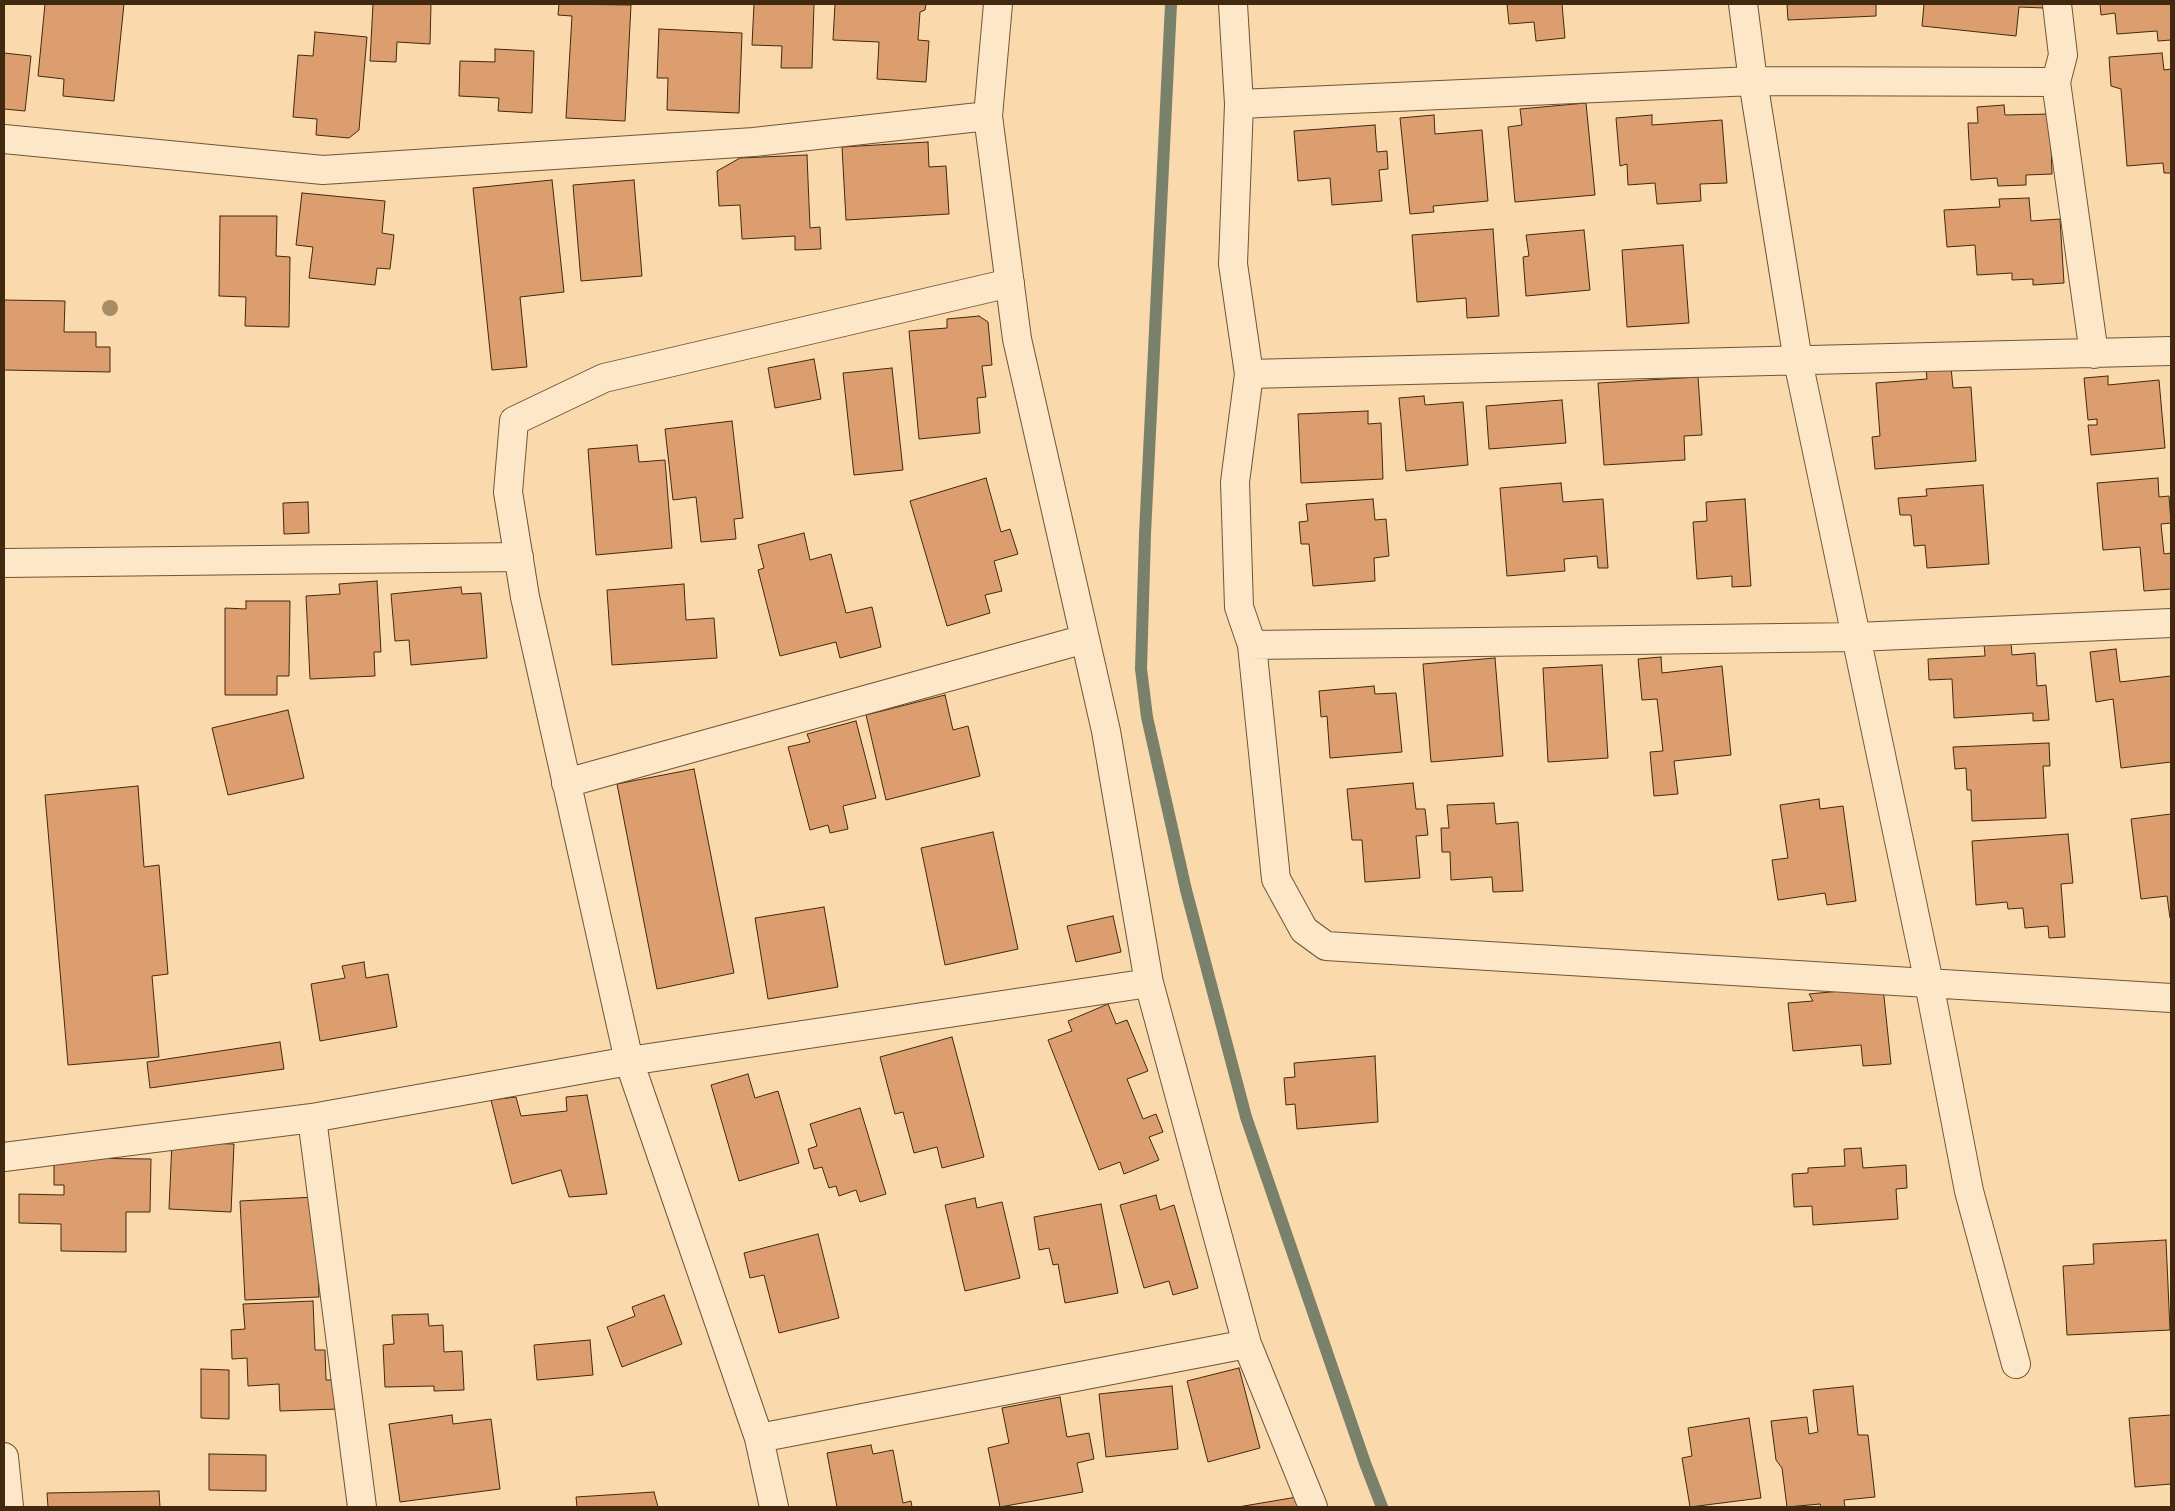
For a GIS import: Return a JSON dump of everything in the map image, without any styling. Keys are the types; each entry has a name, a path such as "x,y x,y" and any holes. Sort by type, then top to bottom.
{"street":[{"path":"998,4 988,116 1017,339 1106,731 1149,983 1247,1344 1313,1507"},
{"path":"1234,4 1239,104 1233,264 1249,374 1235,482 1239,607 1252,645 1276,879 1304,930 1326,946 2171,998"},
{"path":"1743,4 1753,81 1798,361 1930,983 1969,1191 2016,1364"},
{"path":"2057,4 2063,55 2056,82 2094,354"},
{"path":"1239,104 1753,81 2056,82"},
{"path":"4,139 323,170 754,142 988,116"},
{"path":"774,1507 759,1438 629,1062 525,597 508,492 514,421 604,378 1010,283"},
{"path":"1249,374 2171,351"},
{"path":"4,563 519,557"},
{"path":"1252,645 1857,637 2171,623"},
{"path":"566,783 1085,639"},
{"path":"4,1157 312,1118 629,1062 1149,983"},
{"path":"312,1118 362,1507"},
{"path":"759,1438 1247,1344"},
{"path":"4,1457 9,1507"}],"building":[{"path":"45,4 124,4 114,101 63,96 64,79 38,76"},
{"path":"373,4 431,4 430,44 397,42 396,62 370,61"},
{"path":"559,4 631,5 625,121 566,118 572,16 558,15"},
{"path":"754,4 814,4 812,68 781,68 782,46 752,45"},
{"path":"835,4 926,4 925,10 920,12 918,40 929,41 926,82 877,79 879,42 833,40"},
{"path":"1507,4 1562,4 1565,38 1536,41 1534,22 1509,24"},
{"path":"1787,4 1876,4 1876,16 1788,20"},
{"path":"1924,4 2044,4 2044,8 2019,7 2016,36 1922,26"},
{"path":"2100,4 2171,4 2171,40 2158,41 2157,31 2117,34 2115,13 2101,15"},
{"path":"659,29 742,33 739,113 667,110 668,78 657,78"},
{"path":"315,32 367,37 359,130 349,138 316,135 317,119 293,117 298,55 313,56"},
{"path":"495,49 534,51 532,113 498,111 499,98 459,96 460,61 495,62"},
{"path":"4,53 31,56 25,111 4,109"},
{"path":"2162,53 2164,70 2171,69 2171,173 2164,173 2163,163 2127,166 2121,89 2111,86 2109,57"},
{"path":"1586,103 1595,195 1515,202 1508,127 1522,125 1520,109"},
{"path":"2004,105 2005,115 2050,114 2052,174 2026,175 2026,185 1998,186 1997,178 1971,180 1968,123 1978,123 1977,107"},
{"path":"1434,115 1435,134 1482,130 1488,201 1433,206 1434,212 1410,214 1400,118"},
{"path":"1652,115 1652,125 1722,120 1727,183 1700,184 1701,201 1657,204 1655,183 1628,185 1627,164 1620,166 1616,118"},
{"path":"1375,125 1377,152 1387,151 1388,169 1379,170 1382,201 1332,205 1330,178 1298,181 1294,131"},
{"path":"928,142 929,167 946,166 949,214 846,220 842,147"},
{"path":"807,155 810,228 820,227 821,249 795,250 795,236 742,239 740,205 719,206 717,171 740,158"},
{"path":"552,180 564,292 520,297 527,367 492,370 473,188"},
{"path":"634,180 642,276 581,281 573,185"},
{"path":"302,193 385,201 382,233 394,235 390,269 377,268 375,285 309,278 313,247 296,245"},
{"path":"2029,198 2031,221 2060,219 2064,283 2033,285 2033,279 2012,280 2012,273 1977,275 1975,245 1947,247 1944,210 2000,207 1999,199"},
{"path":"220,216 277,216 276,256 290,257 289,327 245,326 246,297 219,296"},
{"path":"1493,229 1499,316 1467,318 1466,298 1417,302 1412,235"},
{"path":"1584,230 1590,290 1526,296 1523,257 1529,256 1526,235"},
{"path":"1683,245 1689,323 1627,327 1622,250"},
{"path":"4,300 65,301 64,332 96,332 96,347 110,347 110,372 4,370"},
{"path":"979,316 988,322 992,365 982,366 986,397 977,398 980,433 919,439 909,331 947,328 947,319"},
{"path":"814,359 821,399 775,408 768,368"},
{"path":"1951,367 1953,388 1971,387 1976,461 1875,469 1872,437 1880,436 1876,383 1927,379 1926,369"},
{"path":"892,368 903,470 854,475 843,373"},
{"path":"2108,376 2108,385 2159,380 2165,448 2091,455 2088,425 2097,425 2097,419 2088,420 2084,378"},
{"path":"1698,377 1702,435 1684,436 1685,460 1604,465 1598,383"},
{"path":"1424,396 1425,405 1463,402 1468,465 1406,471 1399,398"},
{"path":"1562,400 1566,443 1489,449 1486,406"},
{"path":"1368,411 1368,424 1381,423 1383,479 1301,483 1298,414"},
{"path":"732,421 743,518 734,519 736,539 701,542 696,497 673,500 665,429"},
{"path":"637,445 639,462 665,460 672,548 596,555 588,449"},
{"path":"986,478 1001,532 1010,529 1018,554 994,561 1002,591 985,595 990,613 947,626 910,501"},
{"path":"2158,478 2159,497 2169,496 2171,523 2161,524 2164,554 2171,553 2171,589 2144,591 2140,547 2103,550 2097,483"},
{"path":"1561,483 1563,502 1603,499 1608,568 1598,568 1597,556 1564,559 1565,571 1507,576 1500,488"},
{"path":"1983,485 1989,564 1927,568 1925,545 1914,546 1911,515 1900,515 1898,498 1927,496 1926,489"},
{"path":"1373,499 1375,520 1386,519 1389,556 1374,558 1375,581 1313,586 1309,544 1301,544 1299,522 1308,521 1306,504"},
{"path":"1745,499 1751,586 1732,587 1732,576 1697,579 1693,522 1707,521 1706,502"},
{"path":"308,502 309,533 284,534 283,503"},
{"path":"804,533 810,560 831,554 846,613 872,607 881,647 840,658 836,642 780,656 758,570 764,568 758,545"},
{"path":"377,581 381,652 374,652 375,676 310,679 306,596 340,594 339,584"},
{"path":"684,584 686,620 714,618 717,658 612,665 607,590"},
{"path":"461,587 462,594 481,593 487,658 411,665 409,640 395,641 391,594"},
{"path":"246,601 290,601 289,676 277,676 277,695 225,695 225,608 246,609"},
{"path":"2011,642 2012,655 2035,653 2037,686 2046,685 2049,720 2033,721 2033,713 1954,718 1952,679 1929,680 1928,659 1985,656 1984,643"},
{"path":"2116,649 2120,682 2171,676 2171,762 2121,768 2113,699 2096,702 2090,652"},
{"path":"1661,657 1662,673 1722,666 1731,755 1674,761 1678,794 1654,796 1650,752 1663,751 1657,699 1642,700 1638,659"},
{"path":"1495,658 1503,756 1431,762 1423,664"},
{"path":"1602,665 1608,758 1548,762 1543,668"},
{"path":"1374,686 1375,694 1396,693 1402,752 1330,758 1327,716 1321,717 1319,691"},
{"path":"945,695 953,730 968,726 980,776 886,800 866,715"},
{"path":"288,710 304,778 228,795 212,728"},
{"path":"856,721 876,798 843,806 848,829 830,833 828,825 810,830 788,747 810,742 807,734"},
{"path":"2049,743 2050,766 2043,766 2046,818 1972,821 1971,790 1967,790 1966,768 1955,769 1953,747"},
{"path":"694,769 734,973 657,989 617,784"},
{"path":"1413,783 1416,809 1425,809 1428,835 1416,836 1420,878 1365,882 1362,840 1352,840 1347,789"},
{"path":"138,786 144,867 159,865 168,974 152,976 159,1057 68,1065 45,795"},
{"path":"1819,799 1820,809 1843,806 1856,901 1827,905 1825,893 1778,900 1772,860 1788,858 1780,805"},
{"path":"1494,803 1496,824 1518,822 1523,891 1493,892 1492,877 1451,880 1450,852 1442,852 1441,828 1449,828 1447,805"},
{"path":"2171,814 2170,918 2167,896 2141,899 2131,819"},
{"path":"993,832 1018,949 945,965 921,848"},
{"path":"2068,834 2073,883 2061,884 2065,937 2049,938 2048,926 2025,928 2023,908 2008,909 2007,902 1976,905 1972,841"},
{"path":"824,907 838,987 768,999 755,918"},
{"path":"1113,916 1121,952 1076,962 1067,926"},
{"path":"364,962 366,978 388,974 397,1027 320,1041 311,984 345,978 342,966"},
{"path":"1883,987 1891,1064 1863,1066 1861,1045 1793,1051 1788,1003 1813,1001 1809,994"},
{"path":"1108,1004 1116,1024 1127,1020 1148,1071 1127,1079 1143,1119 1156,1114 1163,1132 1149,1137 1159,1160 1124,1174 1120,1162 1099,1170 1048,1040 1072,1031 1068,1021"},
{"path":"952,1037 984,1157 942,1168 937,1147 914,1153 903,1112 895,1114 880,1057"},
{"path":"280,1042 284,1069 150,1088 147,1062"},
{"path":"1375,1056 1378,1122 1297,1129 1295,1104 1286,1105 1284,1078 1295,1077 1294,1063"},
{"path":"748,1074 755,1098 778,1091 799,1163 739,1181 711,1085"},
{"path":"587,1095 607,1194 569,1197 561,1170 512,1184 491,1100 516,1097 521,1116 567,1111 566,1097"},
{"path":"860,1108 886,1194 860,1202 856,1190 839,1196 836,1186 829,1188 822,1167 814,1169 808,1149 817,1146 810,1124"},
{"path":"172,1142 234,1144 231,1212 169,1209"},
{"path":"1861,1148 1863,1168 1906,1165 1907,1188 1896,1189 1898,1219 1813,1225 1812,1206 1794,1207 1792,1174 1808,1173 1808,1168 1845,1166 1844,1149"},
{"path":"65,1158 151,1159 150,1212 126,1212 126,1252 61,1251 61,1224 19,1223 19,1194 64,1195 64,1185 54,1185 54,1164 64,1164"},
{"path":"1156,1195 1160,1210 1174,1205 1198,1288 1173,1295 1169,1281 1144,1288 1120,1205"},
{"path":"315,1197 319,1297 245,1300 240,1201"},
{"path":"975,1198 977,1208 1002,1202 1020,1278 965,1291 945,1205"},
{"path":"1101,1204 1118,1293 1065,1303 1058,1264 1053,1265 1049,1248 1039,1250 1034,1217"},
{"path":"818,1234 839,1318 779,1333 764,1275 750,1278 744,1253"},
{"path":"2166,1240 2170,1330 2067,1335 2063,1266 2094,1264 2093,1244"},
{"path":"664,1295 682,1344 622,1367 607,1327 635,1316 632,1307"},
{"path":"313,1301 315,1350 325,1350 326,1380 338,1380 339,1409 280,1411 279,1384 248,1386 247,1358 232,1359 231,1330 245,1329 243,1304"},
{"path":"428,1314 429,1326 443,1325 444,1352 462,1351 464,1390 434,1391 434,1386 385,1387 383,1345 394,1344 392,1315"},
{"path":"590,1340 593,1375 537,1380 534,1345"},
{"path":"1239,1368 1260,1448 1208,1462 1187,1381"},
{"path":"201,1369 229,1370 229,1419 201,1418"},
{"path":"1172,1386 1178,1449 1106,1457 1099,1394"},
{"path":"1853,1386 1858,1435 1868,1435 1875,1497 1844,1500 1845,1507 1821,1507 1820,1504 1787,1507 1782,1468 1776,1460 1771,1421 1807,1417 1809,1434 1818,1432 1813,1390"},
{"path":"1060,1397 1067,1437 1089,1433 1094,1459 1077,1463 1083,1492 1000,1507 988,1448 1009,1443 1002,1408"},
{"path":"452,1415 453,1424 491,1419 500,1489 400,1502 389,1424"},
{"path":"2171,1415 2171,1484 2135,1487 2129,1418"},
{"path":"1749,1418 1761,1498 1690,1507 1682,1458 1692,1456 1688,1428"},
{"path":"871,1445 873,1454 893,1450 903,1503 911,1501 912,1507 837,1507 827,1453"},
{"path":"209,1454 266,1455 266,1491 209,1490"},
{"path":"159,1491 160,1507 48,1507 47,1493"},
{"path":"654,1492 658,1507 577,1507 576,1497"},
{"path":"1297,1497 1299,1507 1238,1507"}],"waterway":[{"path":"1171,4 1145,534 1141,669 1147,717 1186,890 1246,1117 1365,1463 1382,1507"}]}
